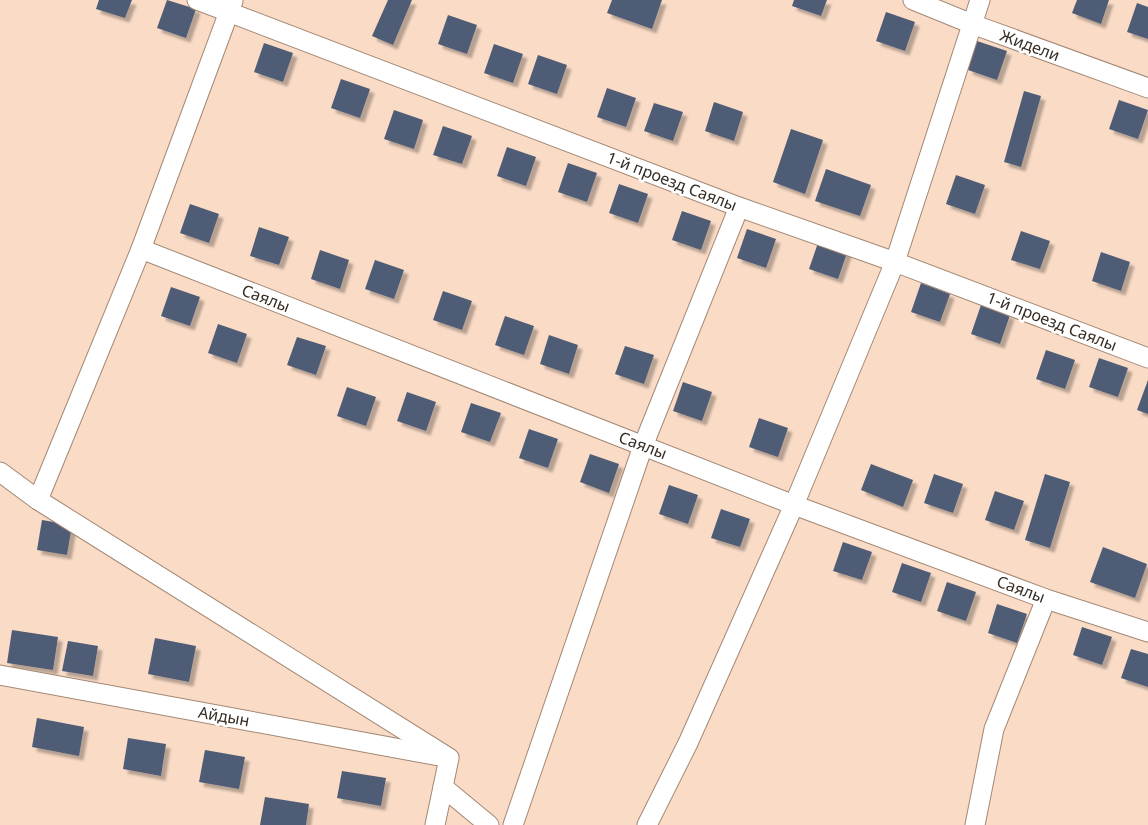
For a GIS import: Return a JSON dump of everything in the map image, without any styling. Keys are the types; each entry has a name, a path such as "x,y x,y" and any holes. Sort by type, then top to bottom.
{"street":[{"name":"1-й проезд Саялы","path":"197,0 231,6 739,207 895,262 1148,358"},
{"name":"Жидели","path":"913,0 972,24 1148,88"},
{"path":"647,825 688,744 794,505 895,262 980,0"},
{"path":"38,500 141,249 231,6"},
{"path":"513,825 643,446 739,207"},
{"name":"Саялы","path":"141,249 794,505 1046,599 1148,632"},
{"path":"0,472 38,500 449,758 435,825"},
{"path":"975,825 994,729 1046,599"},
{"name":"Айдын","path":"0,675 449,758"},
{"path":"443,787 489,825"}],"building":[{"path":"99,0 132,0 125,18 96,9"},
{"path":"167,0 196,9 186,38 157,28"},
{"path":"388,0 412,0 393,45 372,36"},
{"path":"612,0 662,0 652,29 607,13"},
{"path":"794,0 827,0 821,16 792,6"},
{"path":"1077,0 1109,0 1101,24 1072,13"},
{"path":"1137,3 1148,7 1148,39 1127,32"},
{"path":"886,12 915,22 905,51 876,41"},
{"path":"448,15 477,25 467,54 438,44"},
{"path":"977,41 1007,51 997,80 968,70"},
{"path":"264,43 293,53 283,82 254,72"},
{"path":"494,44 523,54 513,83 484,73"},
{"path":"538,55 567,65 557,94 528,84"},
{"path":"341,79 370,89 360,118 331,108"},
{"path":"607,88 636,98 626,127 597,117"},
{"path":"1024,91 1041,96 1021,167 1004,162"},
{"path":"1119,100 1148,110 1138,139 1109,129"},
{"path":"714,102 743,112 734,141 705,131"},
{"path":"654,103 683,112 673,141 644,131"},
{"path":"394,110 423,120 414,149 384,139"},
{"path":"443,126 472,136 462,164 433,155"},
{"path":"791,129 823,140 805,194 773,182"},
{"path":"507,147 536,157 526,186 497,176"},
{"path":"568,163 597,173 587,202 558,192"},
{"path":"826,169 871,185 860,216 815,201"},
{"path":"956,175 985,185 975,214 946,204"},
{"path":"619,184 648,194 638,223 609,213"},
{"path":"190,204 219,214 209,243 180,233"},
{"path":"682,211 711,221 701,250 672,240"},
{"path":"259,227 289,237 279,265 250,256"},
{"path":"747,229 776,239 766,268 737,258"},
{"path":"1021,231 1050,241 1040,269 1011,260"},
{"path":"819,240 848,250 838,279 809,269"},
{"path":"320,250 349,260 340,289 311,279"},
{"path":"1101,252 1130,262 1121,291 1092,281"},
{"path":"375,260 404,270 394,299 365,289"},
{"path":"921,283 950,294 940,322 911,312"},
{"path":"171,287 200,297 190,326 161,316"},
{"path":"443,291 472,301 462,330 433,320"},
{"path":"981,305 1010,315 1000,344 971,334"},
{"path":"505,316 534,326 524,355 495,345"},
{"path":"218,324 247,334 237,363 208,353"},
{"path":"549,335 578,345 569,374 540,364"},
{"path":"297,337 326,346 316,375 287,365"},
{"path":"625,346 654,355 644,384 615,374"},
{"path":"1046,350 1075,360 1065,389 1036,379"},
{"path":"1099,358 1128,368 1118,397 1089,387"},
{"path":"1148,380 1148,414 1137,410"},
{"path":"683,382 712,392 702,421 673,411"},
{"path":"347,387 376,397 366,426 337,416"},
{"path":"407,392 436,402 426,431 397,421"},
{"path":"471,403 501,413 490,442 461,432"},
{"path":"759,418 788,428 778,457 749,447"},
{"path":"529,429 558,439 548,468 519,458"},
{"path":"590,454 619,464 609,493 580,482"},
{"path":"871,464 913,480 903,507 861,490"},
{"path":"934,474 963,484 953,513 924,503"},
{"path":"1045,474 1070,482 1050,548 1025,540"},
{"path":"669,485 698,495 688,524 659,514"},
{"path":"995,491 1024,501 1014,530 985,520"},
{"path":"721,509 750,519 740,547 711,538"},
{"path":"42,520 72,525 67,555 37,550"},
{"path":"843,542 872,552 862,580 833,571"},
{"path":"1103,547 1147,564 1135,598 1090,582"},
{"path":"902,563 931,573 921,602 892,592"},
{"path":"947,582 976,592 966,621 937,611"},
{"path":"997,604 1027,614 1017,643 988,633"},
{"path":"1082,627 1112,637 1102,665 1073,655"},
{"path":"12,630 58,637 53,670 7,663"},
{"path":"155,638 196,646 189,682 148,674"},
{"path":"68,641 98,646 93,676 62,671"},
{"path":"1131,649 1148,654 1148,687 1121,678"},
{"path":"37,718 84,727 79,756 32,747"},
{"path":"128,738 166,744 161,776 123,769"},
{"path":"205,750 245,757 239,789 199,782"},
{"path":"342,771 386,778 381,806 337,798"},
{"path":"265,797 309,804 306,825 260,825"}]}
